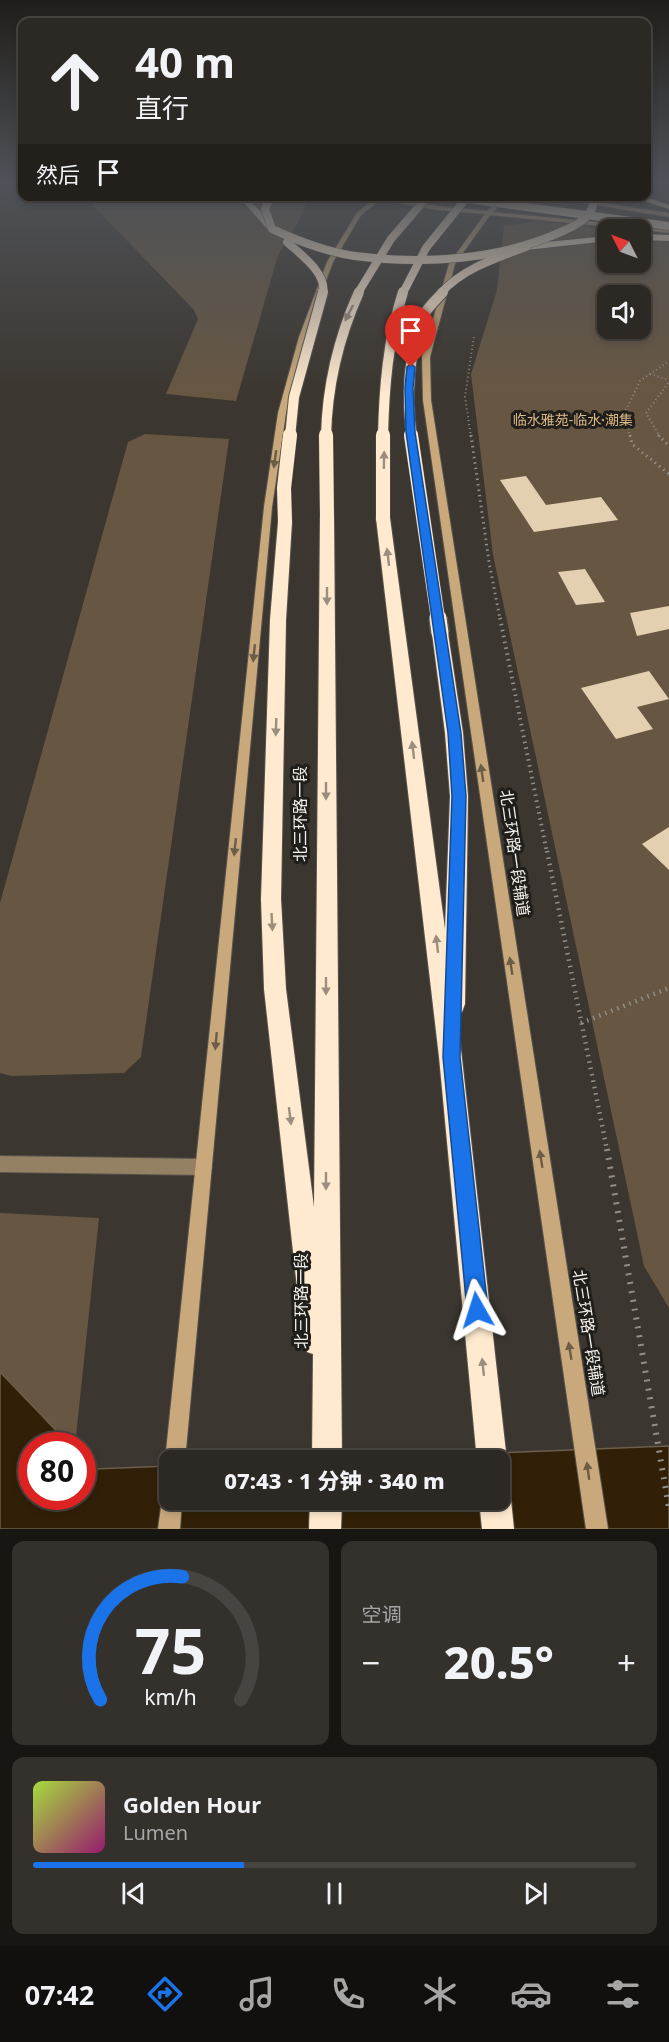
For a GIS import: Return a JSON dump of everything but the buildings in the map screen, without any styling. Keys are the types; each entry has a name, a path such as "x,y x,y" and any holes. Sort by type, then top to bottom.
{"highway":[{"path":"299,251 309,260 321,278 324,289 294,397 284,488 285,522 278,620 271,899 275,989 327,1430"},
{"path":"333,251 370,258 440,257 489,251"},
{"name":"北三环路一段","path":"327,1450 325,885 328,397 343,324 373,264 383,251"},
{"path":"424,251 414,266 405,289 393,332 385,385 383,518 452,1057 491,1450"},
{"path":"452,1057 459,796 454,733 411,432 409,388 417,334 431,303 452,281 495,258 514,251"},
{"path":"325,1529 326,1510"},
{"path":"496,1510 498,1529"}],"main road":[{"path":"176,1450 268,507 282,413 302,337 336,251"},
{"name":"北三环路一段辅道","path":"461,251 452,264 426,357 427,400 597,1529"},
{"path":"169,1529 171,1510"}],"street":[{"path":"0,1164 204,1167"}],"path":[{"path":"474,336 465,396 489,562 611,1171 669,1508"},
{"path":"669,361 640,381 624,414 632,444 669,474"},
{"path":"650,374 669,381 646,413 658,435 669,446"},
{"path":"663,469 669,467"},
{"path":"581,1023 669,988"}],"green space":[{"path":"137,251 280,251 236,401 166,394 198,319 194,310"},
{"name":"临水雅苑-临水·潮集","path":"501,251 597,251 597,273 651,273 651,251 669,251 669,1308 644,1266 493,555 471,374 497,290"},
{"path":"145,434 229,439 141,1057 124,1073 11,1076 0,1073 0,903 128,442"},
{"path":"0,1213 99,1218 76,1432 18,1432 19,1510 0,1529"}],"shaded area":[{"path":"0,1372 58,1432 18,1432 18,1510 96,1510 96,1469 159,1466 159,1510 510,1510 510,1452 669,1446 669,1529 0,1529"}],"route":[{"path":"411,367 409,388 411,432 454,733 459,796 459,868 452,1057 477,1310"}]}
